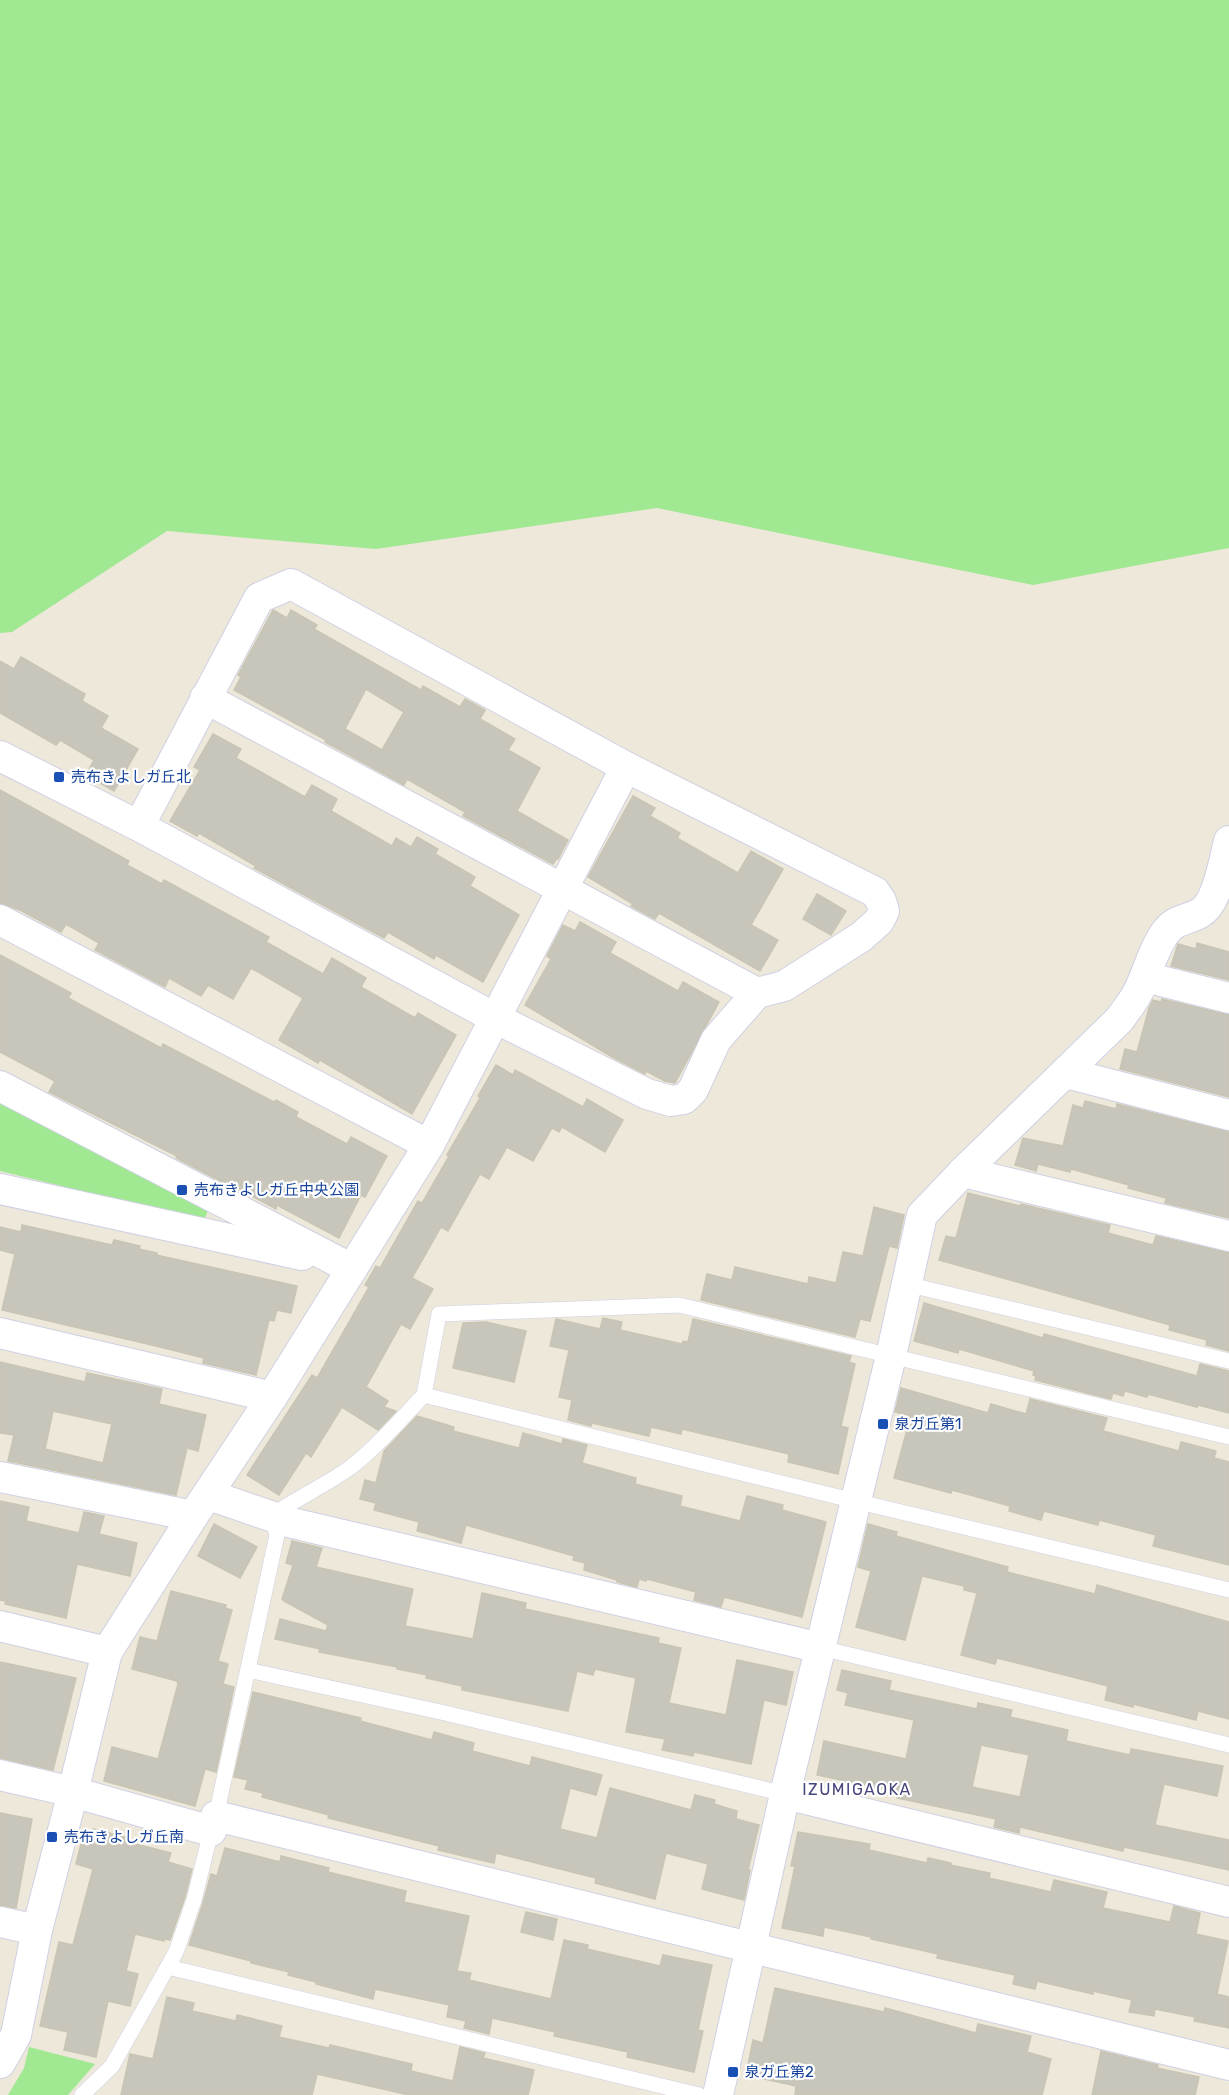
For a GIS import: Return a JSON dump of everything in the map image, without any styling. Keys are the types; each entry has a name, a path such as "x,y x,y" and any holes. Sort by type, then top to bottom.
{"street":[{"path":"0,756 139,826 495,1018 647,1095 670,1101 684,1099 693,1090 716,1040 756,993 784,986 871,929 879,921 884,911 881,900 875,892 857,882 626,767 291,584 259,598 139,826"},
{"path":"205,698 756,993"},
{"path":"0,2063 16,2035 37,1930 107,1652 272,1397 346,1267 429,1145 626,767"},
{"path":"718,2095 785,1794 891,1356 922,1215 1120,1019 1137,994 1163,936 1172,924 1200,913 1208,906 1224,879 1229,841"},
{"path":"0,920 429,1145"},
{"path":"1145,977 1229,998"},
{"path":"1066,1073 1229,1115"},
{"path":"0,1086 346,1267"},
{"path":"963,1172 1229,1236"},
{"path":"0,1189 346,1267"},
{"path":"0,1333 272,1397"},
{"path":"0,1477 271,1516 288,1522 821,1648"},
{"path":"0,1626 107,1652"},
{"path":"0,1775 751,1946 1229,2065"},
{"path":"785,1794 1229,1902"},
{"path":"0,1922 37,1930"}],"lane":[{"path":"906,1284 1229,1361"},
{"path":"82,2095 112,2066 176,1952 194,1899 278,1535 271,1516 327,1483 352,1465 378,1443 424,1395 439,1314 679,1305 1229,1437"},
{"path":"424,1395 1229,1590"},
{"path":"821,1648 1229,1745"},
{"path":"248,1670 445,1713 785,1794"},
{"path":"168,1967 699,2095"}],"green space":[{"path":"0,0 1229,0 1229,548 1033,585 657,508 376,549 167,531 12,632 0,633"},
{"path":"0,1098 209,1207 204,1221 0,1171"},
{"path":"29,2047 95,2064 68,2095 8,2095 24,2068"}],"building":[{"path":"273,610 287,618 291,610 317,625 314,629 421,690 423,686 460,707 465,699 485,710 480,719 515,739 508,750 540,768 517,811 568,840 558,859 553,864 463,816 465,812 407,779 404,785 234,690 241,677 238,675","holes":["366,689 404,712 382,750 345,729"]},
{"path":"21,657 85,694 82,701 108,716 101,728 138,749 114,791 86,775 94,760 60,740 56,745 0,713 0,661 14,669"},
{"path":"213,734 241,749 236,758 305,797 312,785 337,799 331,811 392,846 396,838 411,847 417,837 438,849 435,854 475,877 470,886 519,915 483,982 436,955 434,959 388,932 384,938 254,868 256,866 199,833 197,836 170,821 200,770 194,767"},
{"path":"0,790 129,861 127,865 162,884 164,880 269,937 266,942 323,974 332,958 366,978 361,987 415,1018 418,1013 456,1035 412,1114 320,1060 318,1063 279,1040 303,998 251,968 233,999 208,985 201,996 169,978 165,987 95,950 99,943 66,924 61,932 20,910 0,903"},
{"path":"633,796 655,808 650,816 680,833 677,838 738,873 751,851 783,869 751,925 778,940 760,971 659,913 655,919 631,906 633,904 588,877"},
{"path":"817,894 846,911 831,935 803,919"},
{"path":"580,922 616,942 610,953 678,991 683,982 719,1002 675,1083 665,1081 646,1071 645,1074 614,1058 525,1005 551,959 547,956 563,925 575,931"},
{"path":"1197,943 1229,952 1229,980 1171,966 1178,944 1196,949"},
{"path":"0,955 71,993 68,998 161,1048 163,1044 274,1102 276,1100 298,1112 296,1117 347,1144 351,1137 387,1156 365,1197 361,1195 339,1238 277,1205 276,1209 228,1183 228,1185 176,1158 177,1156 49,1092 55,1081 0,1052"},
{"path":"1162,999 1229,1015 1229,1097 1120,1069 1125,1049 1137,1052 1153,1000 1161,1002"},
{"path":"496,1065 513,1075 515,1070 583,1107 587,1099 623,1120 605,1152 562,1127 559,1132 552,1128 533,1161 507,1147 489,1179 480,1174 448,1231 441,1227 412,1278 433,1289 410,1329 401,1324 366,1387 388,1401 384,1407 396,1411 378,1430 342,1407 311,1457 306,1453 279,1495 247,1475 312,1375 317,1378 369,1287 365,1285 376,1266 380,1268 418,1201 422,1203"},
{"path":"1085,1101 1116,1109 1117,1104 1229,1132 1229,1218 1165,1203 1166,1198 1071,1169 1070,1172 1038,1164 1036,1171 1015,1165 1023,1138 1063,1146 1073,1105 1083,1108"},
{"path":"968,1193 1110,1225 1108,1233 1153,1245 1156,1236 1229,1253 1229,1351 1206,1345 1207,1340 1169,1330 1170,1325 939,1260 946,1236 956,1238"},
{"path":"874,1207 904,1215 897,1248 889,1246 870,1321 860,1319 855,1337 701,1300 707,1274 732,1280 735,1267 808,1284 809,1277 836,1283 843,1252 863,1256"},
{"path":"22,1225 112,1245 114,1240 140,1246 139,1249 157,1253 156,1255 297,1286 291,1313 277,1310 274,1321 269,1320 256,1375 203,1363 204,1358 2,1310 15,1254 0,1250 0,1227 21,1232"},
{"path":"924,1303 1043,1338 1044,1334 1197,1376 1200,1364 1229,1371 1229,1413 1148,1394 1147,1397 1125,1391 1123,1396 1113,1393 1111,1399 1035,1380 1034,1371 959,1349 958,1353 914,1341"},
{"path":"603,1318 622,1322 620,1330 682,1344 683,1341 688,1342 693,1319 851,1356 849,1362 855,1364 841,1426 848,1428 838,1474 788,1462 789,1454 682,1429 681,1434 651,1427 649,1436 568,1420 572,1400 559,1397 569,1350 550,1346 556,1319 600,1329"},
{"path":"486,1322 526,1331 514,1382 453,1368 463,1323"},
{"path":"0,1362 85,1382 87,1373 162,1389 159,1404 206,1415 198,1451 187,1448 176,1495 8,1461 14,1435 0,1433","holes":["53,1411 112,1424 103,1463 45,1449"]},
{"path":"901,1388 988,1413 991,1404 1026,1414 1030,1399 1107,1418 1103,1431 1179,1451 1181,1442 1216,1451 1214,1458 1229,1462 1229,1565 1153,1546 1156,1535 1099,1520 1098,1525 1044,1511 1041,1520 1009,1511 1010,1506 952,1490 951,1493 894,1478 908,1426 905,1425 908,1415 895,1412"},
{"path":"417,1416 454,1427 453,1431 519,1448 523,1433 562,1444 563,1439 587,1445 582,1463 636,1478 635,1484 682,1496 680,1506 740,1521 747,1496 783,1505 782,1510 826,1522 802,1617 724,1597 721,1607 694,1600 696,1592 647,1579 646,1581 639,1579 637,1587 617,1582 617,1580 584,1570 585,1563 573,1560 574,1556 466,1525 461,1543 417,1531 419,1522 374,1510 376,1503 360,1499 365,1480 376,1483 384,1451"},
{"path":"0,1501 29,1507 26,1521 79,1533 84,1512 104,1516 99,1534 137,1543 130,1576 77,1564 66,1618 5,1604 6,1601 0,1600"},
{"path":"214,1524 257,1547 240,1578 198,1556"},
{"path":"868,1524 897,1532 896,1536 1008,1567 1007,1572 1095,1594 1097,1585 1229,1622 1229,1719 1198,1711 1196,1720 1133,1704 1133,1707 1105,1700 1108,1686 997,1658 995,1664 961,1655 977,1593 964,1590 964,1586 922,1576 905,1640 856,1627 871,1571 858,1567"},
{"path":"292,1541 322,1548 316,1567 413,1589 405,1626 473,1639 482,1593 526,1603 525,1609 659,1638 658,1643 681,1648 669,1703 726,1715 737,1660 793,1672 786,1705 764,1700 751,1764 694,1752 693,1756 662,1750 665,1739 626,1732 636,1678 595,1669 593,1675 577,1671 568,1711 462,1690 462,1686 426,1678 427,1675 319,1652 320,1649 275,1639 280,1619 326,1631 328,1625 282,1599 293,1565 286,1563"},
{"path":"171,1591 226,1605 225,1608 232,1610 218,1661 228,1664 223,1684 234,1687 216,1772 205,1769 195,1806 104,1781 112,1747 158,1759 178,1684 177,1681 132,1669 140,1637 157,1641"},
{"path":"0,1662 76,1678 53,1770 0,1758"},
{"path":"842,1670 891,1681 889,1690 977,1709 978,1703 1012,1710 1010,1717 1068,1730 1066,1741 1130,1755 1131,1749 1223,1766 1217,1796 1164,1784 1155,1825 1229,1840 1229,1870 1124,1847 1123,1851 1020,1827 1019,1833 994,1827 996,1819 897,1798 899,1792 817,1775 824,1741 906,1759 914,1720 845,1705 848,1693 837,1690","holes":["981,1745 1029,1755 1020,1797 972,1787"]},
{"path":"253,1692 361,1718 360,1721 432,1740 434,1732 474,1743 472,1751 530,1766 532,1757 602,1775 596,1795 570,1788 560,1829 597,1838 610,1788 691,1810 695,1795 715,1800 714,1804 737,1811 736,1819 759,1825 748,1870 750,1870 744,1900 702,1889 708,1864 666,1853 655,1899 595,1883 596,1878 496,1853 494,1863 438,1850 439,1846 328,1818 329,1815 262,1797 263,1793 245,1789 248,1780 234,1777"},
{"path":"0,1813 32,1819 16,1908 0,1905"},
{"path":"93,1829 125,1837 124,1841 171,1853 168,1862 192,1869 170,1940 164,1939 164,1941 135,1934 126,1971 138,1974 130,2006 108,2001 96,2057 64,2050 68,2032 40,2026 59,1942 73,1945 93,1869 76,1864 82,1840 89,1842"},
{"path":"798,1832 870,1844 869,1850 927,1863 928,1858 951,1863 950,1865 990,1873 989,1878 1051,1892 1054,1880 1107,1892 1103,1908 1170,1922 1174,1906 1200,1913 1196,1934 1228,1941 1217,1994 1229,1997 1229,2028 1194,2021 1195,2017 1155,2009 1154,2016 1129,2012 1132,2000 1093,1991 1093,1994 1037,1981 1035,1989 1013,1984 1015,1975 937,1958 938,1954 871,1939 871,1937 824,1927 823,1936 782,1928 795,1866 791,1866"},
{"path":"225,1848 280,1862 281,1856 329,1868 328,1872 406,1891 404,1902 469,1916 457,1971 471,1973 469,1980 551,1999 564,1940 588,1945 587,1949 660,1966 663,1955 712,1965 698,2030 703,2031 694,2072 627,2057 628,2052 554,2036 555,2032 492,2018 489,2034 464,2028 466,2021 447,2017 449,2005 375,1989 373,1999 288,1975 289,1972 189,1945 211,1874 217,1876"},
{"path":"526,1912 557,1919 553,1940 521,1932"},
{"path":"775,1988 884,2012 885,2008 976,2033 978,2024 1031,2036 1027,2052 1051,2059 1042,2095 795,2095 796,2086 746,2075 753,2040 763,2043"},
{"path":"167,1997 194,2003 192,2011 236,2021 237,2015 282,2026 279,2037 329,2048 330,2045 412,2064 411,2071 453,2081 460,2047 485,2053 483,2058 534,2070 528,2095 409,2095 317,2074 312,2095 121,2095 130,2054 153,2059"},
{"path":"1101,2051 1158,2065 1157,2068 1199,2077 1195,2095 1092,2095"}],"place":[{"name":"売布きよしガ丘北","path":"59,777"},
{"name":"売布きよしガ丘中央公園","path":"182,1190"},
{"name":"泉ガ丘第1","path":"883,1424"},
{"name":"売布きよしガ丘南","path":"52,1837"},
{"name":"泉ガ丘第2","path":"733,2072"}],"district":[{"name":"IZUMIGAOKA","path":"857,1789"}]}
